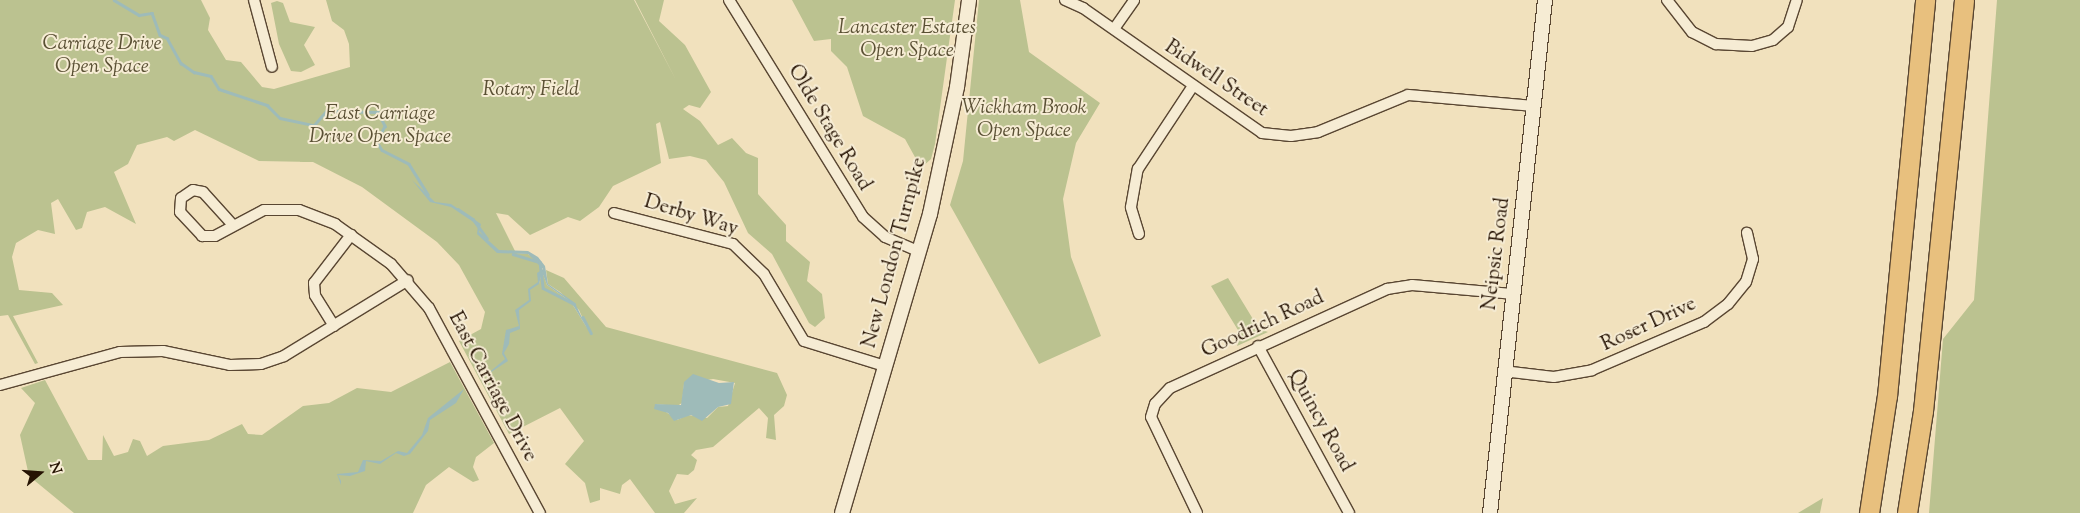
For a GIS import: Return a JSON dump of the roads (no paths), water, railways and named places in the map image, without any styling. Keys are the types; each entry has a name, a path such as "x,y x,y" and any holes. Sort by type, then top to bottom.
{"highway":[{"path":"1868,513 1886,396 1925,0"},
{"path":"1907,513 1923,411 1964,0"}],"street":[{"path":"254,0 272,67"},
{"name":"Olde Stage Road","path":"728,0 862,218 885,237 920,252"},
{"name":"New London Turnpike","path":"842,513 920,252 957,87 969,0"},
{"name":"Bidwell Street","path":"1065,0 1114,30 1262,133 1291,136 1318,132 1408,95 1535,106"},
{"path":"1114,30 1134,0"},
{"name":"Neipsic Road","path":"1490,513 1503,371 1535,106 1545,0"},
{"path":"1667,0 1692,32 1716,44 1752,46 1773,40 1788,27 1798,0"},
{"path":"1139,234 1131,207 1138,169 1193,86"},
{"name":"East Carriage Drive","path":"232,224 203,192 193,190 181,198 180,212 202,236 215,236 232,224 264,210 286,208 317,215 351,235 408,280 439,325 540,513"},
{"name":"Derby Way","path":"614,213 733,244 764,274 804,342 885,366"},
{"name":"Roser Drive","path":"1503,371 1554,377 1592,370 1704,322 1728,304 1746,282 1753,259 1747,233"},
{"path":"334,326 316,295 314,283 351,235"},
{"path":"0,385 120,352 163,351 230,365 261,364 334,326 408,280"},
{"name":"Goodrich Road","path":"1197,513 1159,440 1151,417 1155,404 1170,388 1258,346 1387,289 1412,285 1512,294"},
{"name":"Quincy Road","path":"1258,346 1349,513"}],"water":[{"path":"412,180 435,202 451,204 481,224 479,232 499,250 528,251 538,257 545,266 548,284 575,303 587,328 571,302 547,285 542,272 539,284 530,290 531,301 519,310 520,329 510,333 509,344 504,353 508,361 485,376 505,359 502,354 506,330 519,326 515,310 529,300 528,289 538,282 537,273 543,269 528,254 497,253 477,234 478,225 451,207 430,202"},
{"path":"693,374 719,383 734,382 731,404 718,407 702,421 691,415 674,421 668,413 654,409 655,404 681,405 684,382"},
{"path":"464,389 456,403 430,420 428,431 410,454 404,456 396,453 380,464 366,461 365,471 350,476 338,475 341,485 337,474 358,472 363,460 381,461 398,451 407,453 422,435 428,418"}],"waterway":[{"path":"114,0 139,15 152,13 160,35 167,38 181,63 194,72 211,76 219,89 267,105 280,118 314,125 326,111 378,112 385,126 377,142 382,150 409,164 428,195"},
{"path":"458,209 473,219 487,238"},
{"path":"513,254 540,262 543,288 574,304"},
{"path":"583,317 591,333"}],"park label":[{"name":"Lancaster Estates Open Space","path":"907,40"},
{"name":"Carriage Drive Open Space","path":"102,56"},
{"name":"Rotary Field","path":"531,90"},
{"name":"Wickham Brook Open Space","path":"1024,120"},
{"name":"East Carriage Drive Open Space","path":"380,126"}]}
